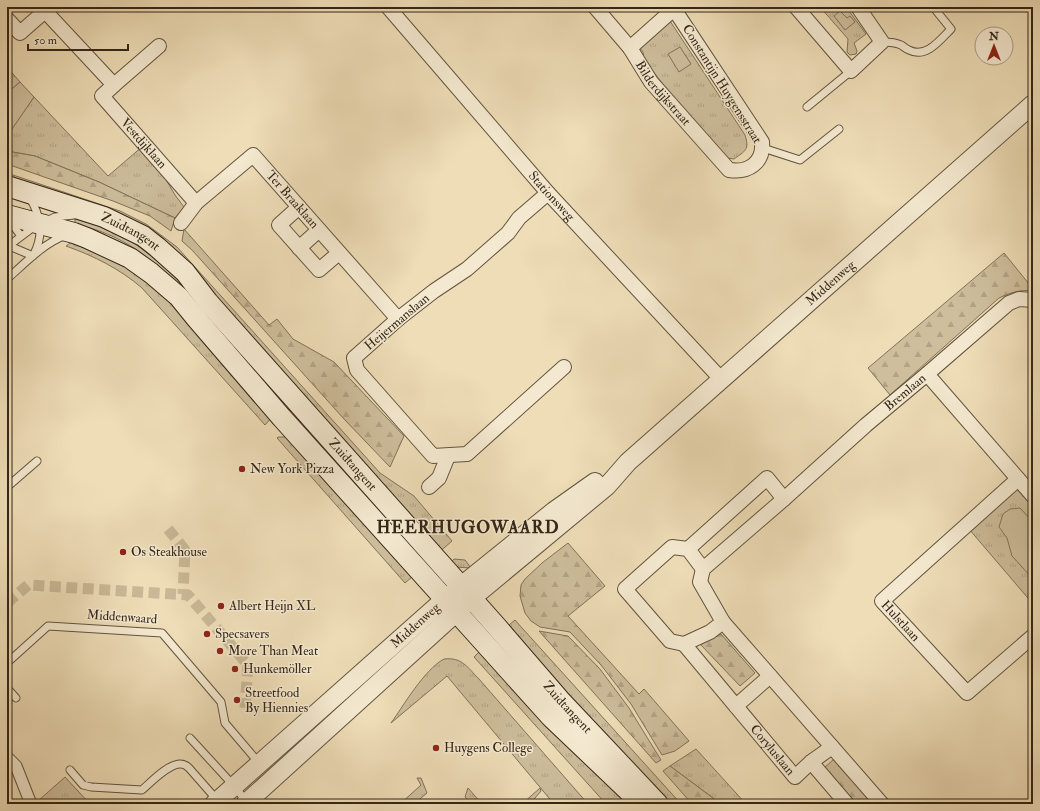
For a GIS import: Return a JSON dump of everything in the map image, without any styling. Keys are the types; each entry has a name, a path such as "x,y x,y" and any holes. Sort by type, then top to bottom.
{"main road":[{"name":"Zuidtangent","path":"7,186 104,217 143,236 158,247 185,272 212,306 560,700 658,804"},
{"name":"Zuidtangent","path":"7,216 74,233 130,258 151,273 179,297 277,412 551,717 642,804"}],"street":[{"name":"Stationsweg","path":"388,7 548,193 722,380"},
{"name":"Bilderdijkstraat","path":"595,7 630,48 651,82 729,170 737,171"},
{"path":"796,7 851,70 882,42 858,7"},
{"name":"Constantijn Huygensstraat","path":"630,48 675,8 762,142 763,151 753,166 745,170 737,171"},
{"path":"7,19 20,33 45,11 114,85"},
{"name":"Vestdijklaan","path":"159,46 102,96 196,203"},
{"name":"Middenweg","path":"246,803 451,606 554,511 600,478 628,462 1033,104"},
{"name":"Ter Braaklaan","path":"182,223 196,203 253,155 398,319"},
{"name":"Heijermanslaan","path":"548,193 520,218 508,233 467,269 434,291 398,319 354,358 356,370 433,456 467,454 564,367"},
{"path":"299,207 279,225 319,270 339,253"},
{"path":"299,248 320,230"},
{"name":"Bremlaan","path":"703,569 866,425 1009,303 1019,299 1033,300"},
{"path":"927,374 1033,496"},
{"path":"429,487 439,478 448,456"},
{"path":"784,499 767,478 688,549 703,569 700,582 723,622 882,804"},
{"name":"Hulstlaan","path":"1018,478 882,601 967,693 1033,636"},
{"name":"Coryluslaan","path":"688,549 672,547 624,589 670,641 684,644 795,777 811,762 832,747"},
{"name":"Middenweg","path":"217,803 260,764 451,606"},
{"path":"684,644 710,632 723,622"},
{"path":"736,706 770,676"},
{"path":"7,756 16,766 31,804"},
{"name":"Coryluslaan","path":"811,762 847,804"},
{"path":"7,774 16,766"}],"lane":[{"path":"882,42 894,43 910,51 920,53 930,49 951,29 934,8"},
{"path":"807,107 851,70"},
{"path":"762,148 800,160 839,129"},
{"path":"28,193 37,212 40,224 38,246 33,256"},
{"path":"8,246 40,224 55,217 73,215 104,217"},
{"path":"7,216 21,236"},
{"path":"7,279 33,256 58,238 74,233"},
{"path":"8,246 33,256"},
{"path":"7,487 37,461"},
{"name":"Middenwaard","path":"7,664 48,626 162,633 221,702 225,723 260,764"},
{"path":"7,688 16,698"},
{"path":"190,738 234,786 246,803"},
{"path":"70,770 83,785 91,788 142,790 169,767 180,764 185,765 217,803"}],"green space":[{"path":"820,7 846,7 866,34 854,43 857,51 856,54 850,55 847,52 848,39"},
{"path":"840,11 847,18 850,16 855,22 845,30 834,16"},
{"path":"670,21 745,135 747,144 746,150 734,159 727,158 644,60 643,52 640,48"},
{"path":"680,47 691,64 679,72 668,54"},
{"path":"7,67 20,82 7,93"},
{"path":"20,82 34,97 10,132 7,131 7,93"},
{"path":"34,97 108,176 143,146 158,166 184,207 175,218 99,182 35,156 7,151 7,131 10,131"},
{"path":"7,151 35,156 99,182 175,218 171,231 150,216 113,201 7,164"},
{"path":"7,173 120,211 146,224 177,247 380,473 414,496 452,541 437,554 178,259 7,181"},
{"path":"75,219 119,235 132,242 152,257 206,308 269,378 260,386 185,295 165,273 143,254 116,238 91,228 75,226"},
{"path":"184,229 269,325 277,319 293,339 334,362 404,436 390,467 344,419 192,250 182,241"},
{"path":"78,242 152,279 272,417 265,425 142,288 125,275 106,264 87,254 66,246 70,243"},
{"path":"1004,253 1033,289 1033,291 1015,292 999,298 890,395 868,368"},
{"path":"291,408 430,560 425,561 337,464 289,416"},
{"path":"288,437 412,577 405,583 277,438"},
{"path":"1018,488 1033,506 1033,604 969,529"},
{"path":"1020,508 1033,522 1033,590 1032,578 1012,556 1007,538 999,527 1003,514 1010,509"},
{"path":"568,543 605,586 568,616 639,694 644,689 689,741 675,751 662,755 631,704 601,665 570,632 540,627 531,621 525,613 520,596 521,585 525,579 542,563"},
{"path":"454,559 465,560 471,568 455,567 452,561"},
{"path":"515,620 681,804 664,804 638,777 509,625"},
{"path":"539,631 568,636 600,669 629,708 661,760 656,763"},
{"path":"721,634 755,673 740,686 700,644"},
{"path":"483,648 636,804 606,804 474,657"},
{"path":"444,659 460,661 479,679 588,804 554,804 447,676 391,723 422,679 429,671"},
{"path":"696,749 746,804 721,804 670,766"},
{"path":"834,759 873,801 870,804 857,804 824,768"},
{"path":"670,766 721,804 692,804 663,771"},
{"path":"65,777 90,804 41,804 38,801"},
{"path":"417,778 421,778 427,793 414,804 400,804 421,785"},
{"path":"468,788 482,804 472,804 465,797"},
{"path":"540,788 541,791 530,804 522,804"}],"tunnel":[{"path":"168,529 185,550 183,594"},
{"path":"7,603 28,585 188,595 248,665 245,708"}],"place":[{"name":"New York Pizza","path":"242,469"},
{"name":"Os Steakhouse","path":"123,552"},
{"name":"Albert Heijn XL","path":"221,606"},
{"name":"Specsavers","path":"207,634"},
{"name":"More Than Meat","path":"220,651"},
{"name":"Hunkemöller","path":"235,669"},
{"name":"Streetfood By Hiennies","path":"237,700"},
{"name":"Huygens College","path":"436,748"}],"district":[{"name":"HEERHUGOWAARD","path":"468,527"}]}
